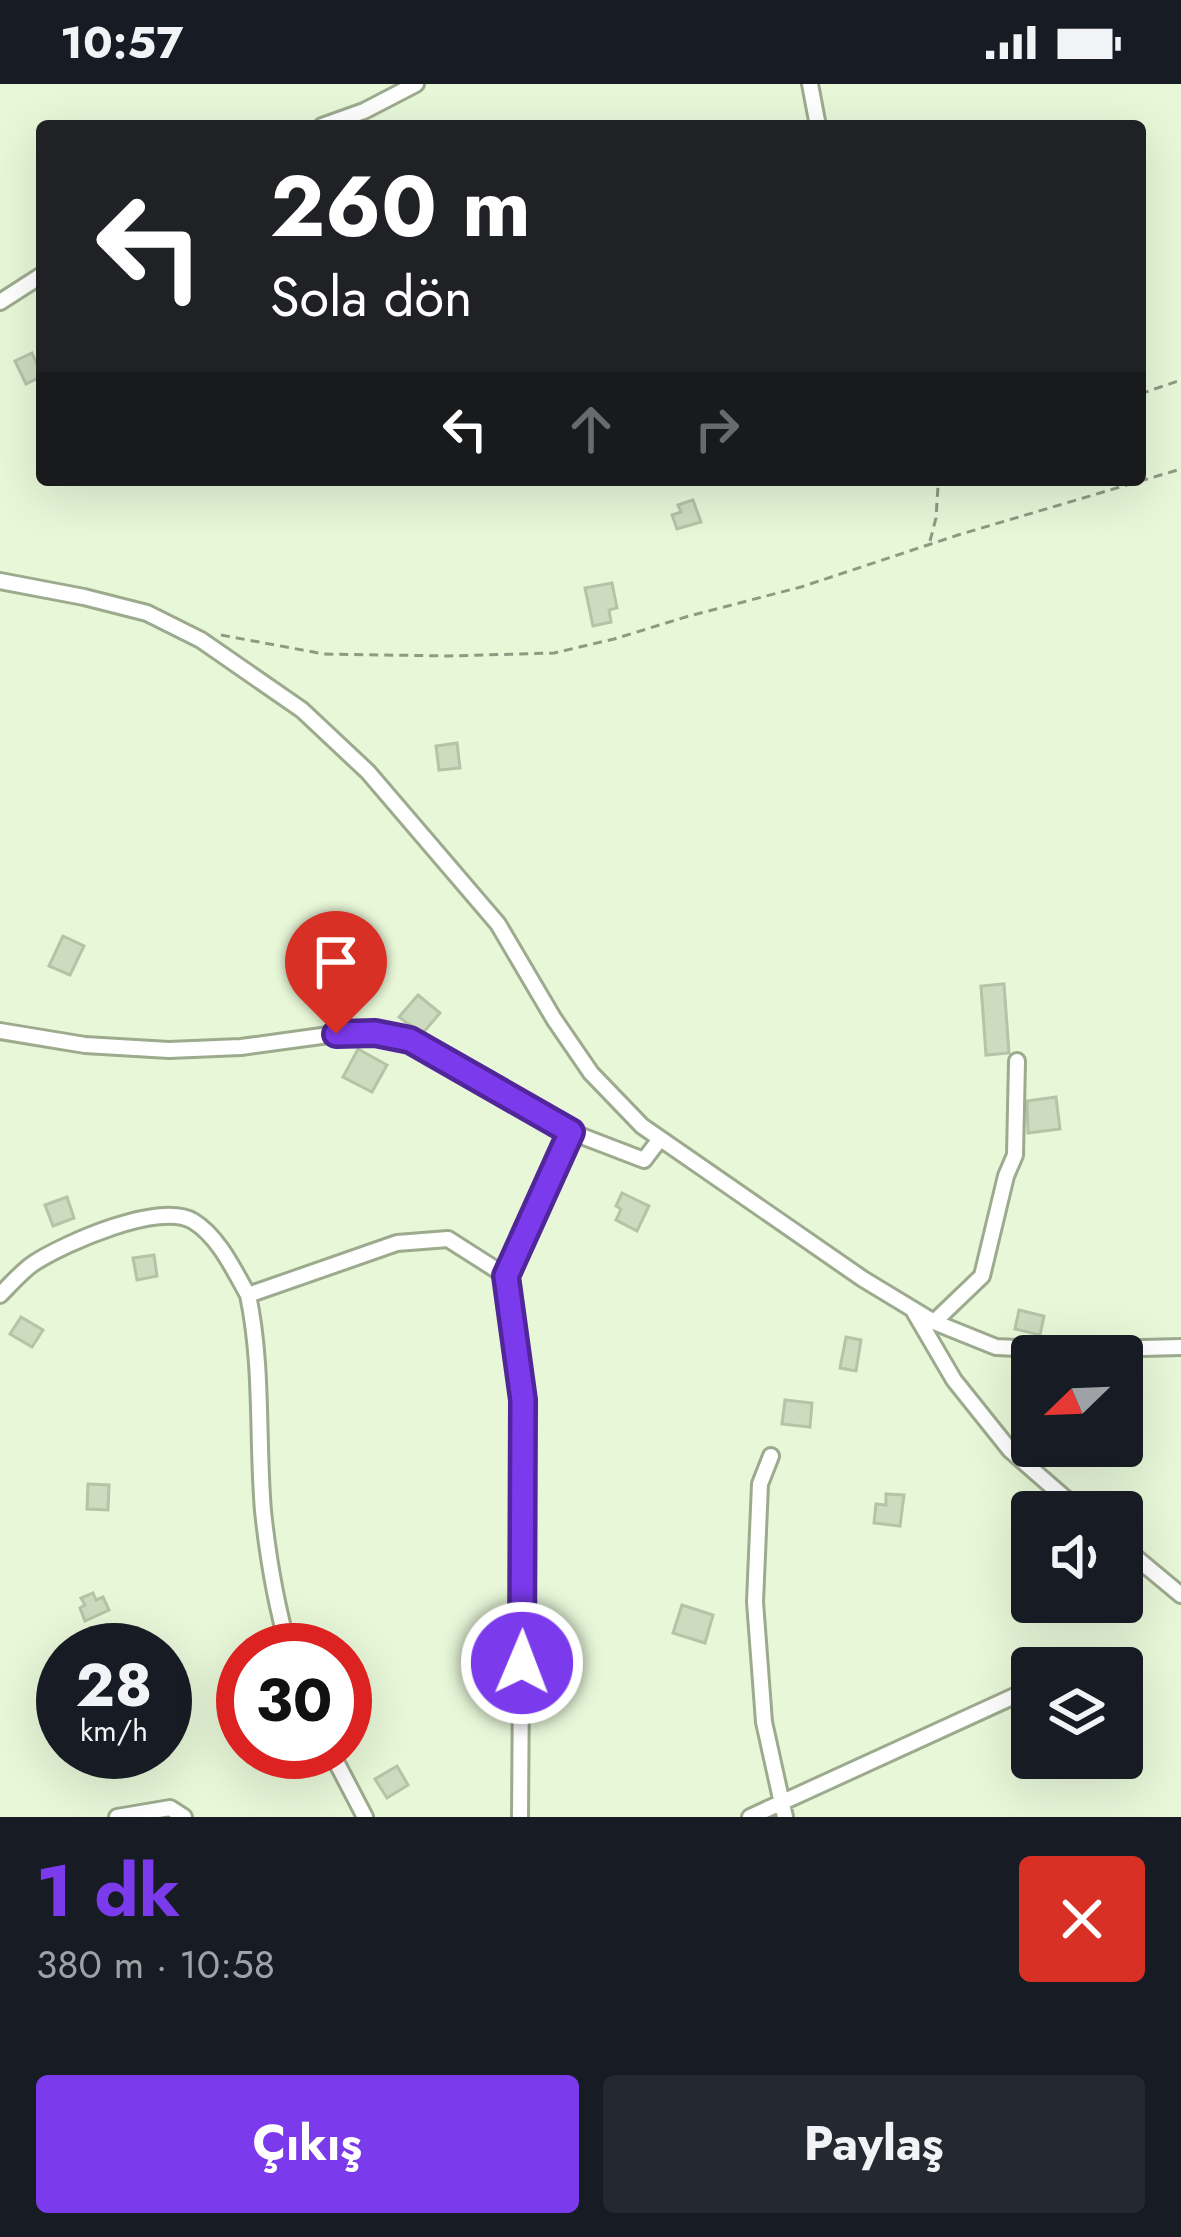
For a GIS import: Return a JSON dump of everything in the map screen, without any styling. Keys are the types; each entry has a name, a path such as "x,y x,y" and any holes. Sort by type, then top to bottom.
{"street":[{"path":"339,120 416,84"},
{"path":"810,84 817,120"},
{"path":"0,302 36,279"},
{"path":"0,581 147,613 201,640 302,710 368,772 498,924 591,1073 642,1126 863,1279 934,1322 996,1347 1181,1347"},
{"path":"0,1031 85,1045 169,1050 375,1033 410,1040 571,1132 644,1160 660,1138"},
{"path":"934,1322 982,1276 1015,1155 1017,1061"},
{"path":"520,1817 523,1400 506,1276 571,1132"},
{"path":"0,1295 32,1264 89,1235 157,1215 188,1217 209,1233 248,1295 256,1336 263,1510 281,1623"},
{"path":"248,1295 397,1243 448,1239 506,1276"},
{"path":"911,1308 953,1380 1010,1450 1057,1491"},
{"path":"771,1456 760,1484 755,1602 764,1722 783,1810"},
{"path":"1143,1563 1181,1595"},
{"path":"750,1817 783,1810 1011,1698"},
{"path":"345,1779 365,1817"},
{"path":"117,1817 170,1808 184,1817"}],"path":[{"path":"1146,392 1181,380"},
{"path":"1146,479 1181,469"},
{"path":"929,544 938,486"},
{"path":"216,634 324,655 554,653 801,587 1124,486"}],"building":[{"path":"32,353 36,379 26,384 15,361"},
{"path":"693,500 701,522 677,529 672,515 681,512 678,505"},
{"path":"612,583 617,608 609,610 611,622 593,626 585,588"},
{"path":"457,743 460,768 439,770 436,746"},
{"path":"63,936 84,946 70,975 49,966"},
{"path":"1004,984 1009,1053 986,1055 981,986"},
{"path":"418,995 440,1013 422,1034 399,1017"},
{"path":"358,1049 387,1065 372,1092 343,1077"},
{"path":"1056,1097 1060,1129 1028,1133 1027,1101"},
{"path":"622,1193 649,1206 637,1231 616,1220"},
{"path":"67,1197 74,1218 53,1226 45,1205"},
{"path":"154,1255 157,1276 137,1280 133,1258"},
{"path":"1019,1310 1044,1316 1040,1335 1015,1329"},
{"path":"21,1317 43,1330 32,1347 10,1334"},
{"path":"846,1337 861,1340 856,1371 840,1368"},
{"path":"785,1400 812,1403 810,1427 782,1424"},
{"path":"88,1484 109,1485 108,1510 87,1509"},
{"path":"886,1494 904,1495 900,1526 874,1523 876,1504 886,1505"},
{"path":"93,1593 96,1600 103,1597 109,1610 85,1621 81,1598"},
{"path":"682,1605 713,1615 705,1643 673,1633"},
{"path":"397,1766 408,1785 387,1798 375,1779"}],"route":[{"path":"336,1034 375,1033 410,1040 571,1132 506,1276 523,1400 522,1663"}]}
